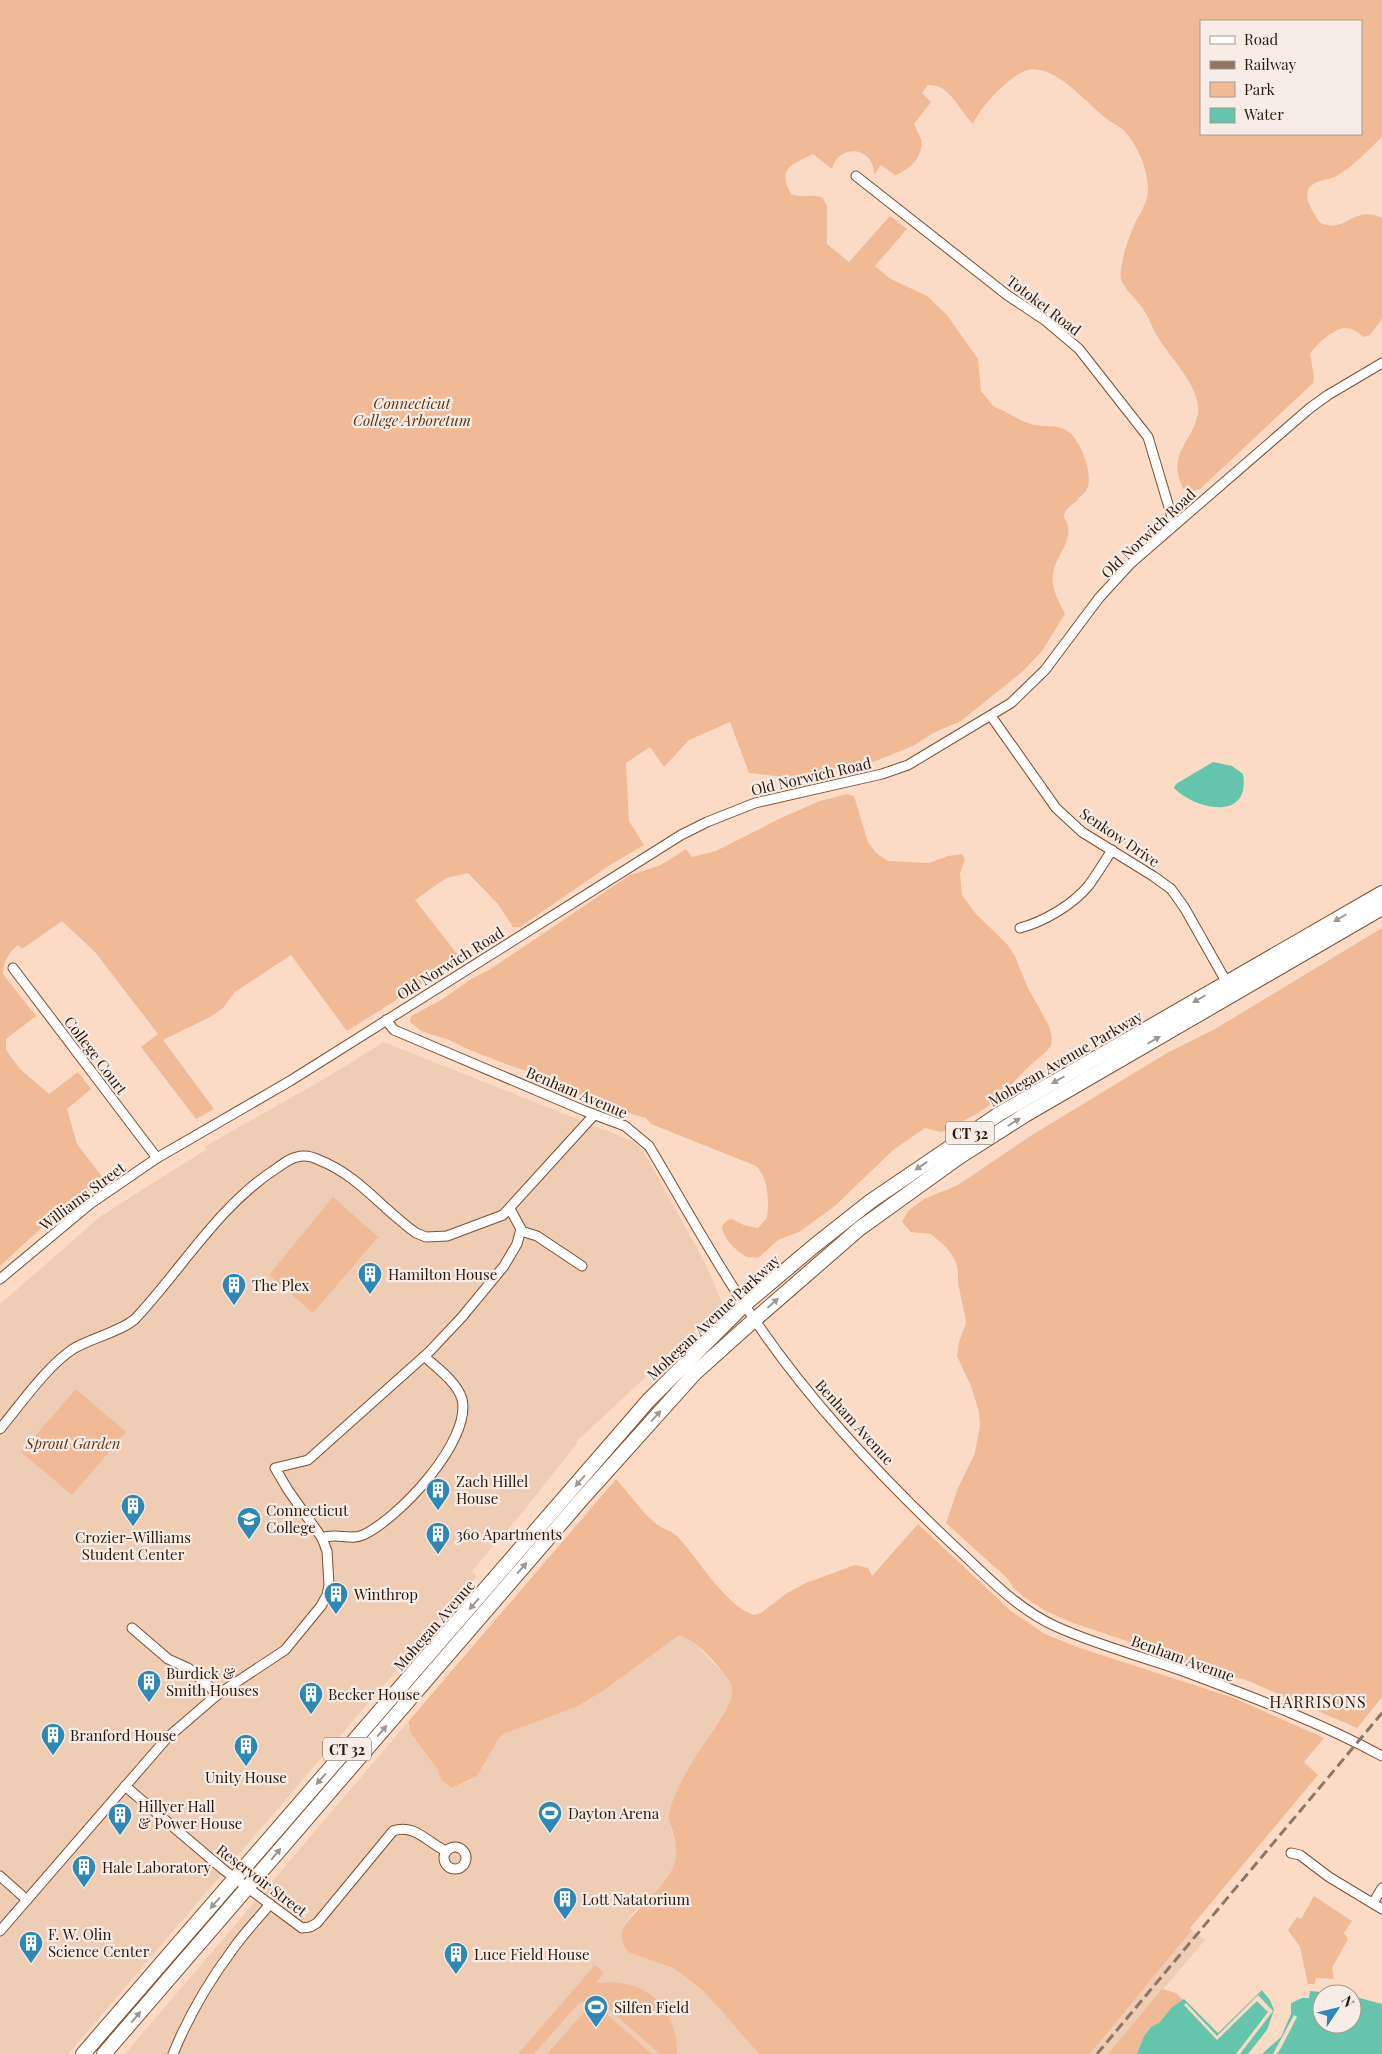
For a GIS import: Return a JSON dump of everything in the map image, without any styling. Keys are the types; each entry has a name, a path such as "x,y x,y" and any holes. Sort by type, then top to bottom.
{"highway":[{"name":"Mohegan Avenue Parkway","path":"618,1448 648,1401 744,1305 871,1200 1000,1114 1382,893"},
{"name":"Mohegan Avenue Parkway","path":"618,1448 695,1373 859,1229 959,1156 1025,1115 1382,908"},
{"name":"Mohegan Avenue","path":"83,2054 618,1448"},
{"name":"Mohegan Avenue","path":"104,2054 249,1888 618,1448"}],"street":[{"name":"Totoket Road","path":"856,176 1007,294 1046,321 1078,349 1148,437 1174,524"},
{"name":"Old Norwich Road","path":"185,1140 290,1081 681,835 754,803 882,774 908,765 991,716 1024,691 1045,670 1099,598 1131,563 1174,524 1310,408 1382,363"},
{"name":"Senkow Drive","path":"991,716 1056,808 1082,832 1171,889 1184,907 1228,983"},
{"path":"1020,928 1036,924 1062,908 1088,886 1112,850"},
{"name":"College Court","path":"13,968 157,1158"},
{"name":"Benham Avenue","path":"386,1020 394,1030 626,1126 649,1146 744,1305 830,1419 933,1526 999,1588 1030,1611 1053,1626 1191,1674 1305,1720 1382,1756"},
{"path":"0,1429 61,1359 87,1342 137,1318 224,1212 271,1171 293,1158 302,1156 318,1159 345,1172 406,1226 424,1236 439,1237 461,1232 503,1215 594,1114"},
{"name":"Williams Street","path":"0,1279 90,1204 185,1140"},
{"path":"0,1931 167,1738 217,1695 285,1650 322,1606 330,1580 327,1551 322,1538 275,1468 308,1460 425,1357 493,1281 512,1254 521,1231 518,1221 510,1209"},
{"path":"521,1231 536,1235 582,1266"},
{"path":"322,1538 332,1535 356,1538 368,1533 390,1518 418,1489 448,1452 458,1429 462,1411 462,1400 453,1384 425,1357"},
{"path":"132,1628 168,1659 188,1668 217,1695"},
{"name":"Reservoir Street","path":"125,1786 236,1879 298,1926 304,1928 312,1927 388,1835 398,1830 410,1829 434,1846 446,1851"},
{"path":"1291,1853 1300,1855 1330,1877 1382,1909"},
{"path":"0,1876 27,1900"},
{"path":"1373,1903 1382,1888"},
{"path":"173,2054 184,2028 219,1969 233,1948 270,1904"}],"shaded area":[{"name":"Connecticut College","path":"384,1042 635,1142 644,1152 704,1261 723,1305 577,1441 526,1508 472,1571 477,1576 68,2054 0,2054 0,1304 101,1216 207,1149 204,1147 331,1075"},
{"path":"678,1636 691,1640 724,1674 732,1687 731,1700 685,1775 673,1802 669,1821 677,1849 676,1862 666,1881 630,1916 623,1927 647,1958 673,1968 701,1989 740,2030 759,2054 125,2054 408,1722 408,1726 437,1769 442,1781 452,1788 472,1779 481,1769 499,1738 504,1734 576,1707 603,1691"},
{"path":"1192,1930 1205,1940 1108,2054 1090,2054"}],"green space":[{"name":"Connecticut College Arboretum","path":"0,0 1382,0 1382,137 1350,167 1334,177 1311,186 1308,190 1307,198 1319,222 1328,225 1343,223 1363,215 1382,218 1382,319 1370,335 1364,337 1358,332 1345,328 1336,331 1321,342 1310,354 1314,376 1313,383 1200,489 1187,493 1180,481 1177,469 1178,459 1196,422 1197,400 1186,376 1159,339 1144,310 1122,283 1121,268 1126,246 1148,195 1145,167 1125,131 1103,116 1059,78 1038,70 1028,70 1013,78 996,93 976,117 973,124 948,93 942,88 928,85 922,93 931,102 914,124 921,139 921,151 915,162 906,170 895,175 881,165 874,175 873,166 869,158 856,151 842,155 836,160 832,169 813,154 793,164 786,172 787,185 791,194 823,198 827,206 827,244 849,262 890,216 907,229 875,266 889,278 927,296 947,315 978,359 981,391 994,407 1031,424 1064,429 1078,443 1088,468 1088,485 1085,492 1070,506 1064,515 1068,536 1054,568 1053,582 1056,595 1065,614 1042,651 1022,672 961,721 933,733 913,746 873,762 785,777 749,773 730,722 689,740 664,767 650,747 626,763 629,821 644,845 610,865 520,927 513,927 498,904 468,873 446,878 415,900 461,959 347,1031 291,955 235,992 223,1008 212,1016 163,1040 214,1109 196,1119 141,1047 158,1034 95,952 62,921 22,949 18,945 7,958 3,974 36,1016 6,1039 6,1050 20,1069 49,1094 78,1072 91,1089 67,1109 77,1144 104,1179 48,1222 0,1266"},
{"path":"847,794 854,796 868,842 876,853 888,861 929,863 948,856 962,854 965,860 960,873 962,895 976,914 1007,944 1015,956 1027,986 1049,1026 1052,1038 1051,1045 997,1100 947,1130 941,1132 925,1128 893,1150 835,1206 799,1232 778,1240 758,1258 746,1257 737,1250 727,1239 722,1226 726,1221 732,1219 744,1225 758,1228 767,1218 768,1198 766,1184 756,1166 651,1124 646,1118 600,1105 544,1077 421,1031 410,1022 411,1016 443,999 471,979 489,970 630,875 661,865 686,849 692,857 716,851 783,817 820,801"},
{"path":"1382,928 1382,1697 1357,1728 1244,1679 1207,1673 1163,1653 1073,1623 1046,1611 1024,1597 1007,1578 946,1523 958,1488 975,1453 980,1425 979,1412 971,1386 957,1356 959,1342 966,1323 965,1316 958,1283 958,1270 954,1258 946,1247 931,1234 911,1232 902,1222 908,1211 924,1199 958,1185 1032,1135 1167,1053 1215,1029"},
{"path":"333,1197 378,1237 313,1313 269,1275"},
{"name":"Sprout Garden","path":"76,1389 126,1432 72,1495 21,1452"},
{"path":"616,1479 656,1524 677,1536 722,1592 743,1610 754,1615 761,1613 787,1593 806,1583 855,1565 868,1568 872,1576 918,1524 1011,1611 1045,1634 1077,1647 1234,1698 1324,1738 1304,1762 1318,1775 1190,1928 1192,1930 1090,2054 759,2054 701,1989 673,1968 628,1952 622,1938 624,1927 664,1882 673,1868 676,1846 669,1816 673,1799 688,1770 731,1700 732,1687 729,1681 720,1668 699,1647 692,1641 678,1636 603,1691 576,1707 504,1734 499,1738 477,1776 452,1788 442,1781 437,1769 411,1733 408,1722"},
{"path":"1314,1896 1352,1921 1344,1933 1348,1939 1332,1968 1334,1979 1316,1978 1315,1984 1308,1984 1300,1947 1288,1930 1297,1917 1301,1919"},
{"path":"595,1965 604,1973 596,1983 613,1982 643,1990 664,2008 671,2021 677,2054 660,2054 594,1996 577,2005 534,2054 518,2054"},
{"path":"1162,1989 1176,1993 1183,2000 1172,2007 1159,2023 1151,2027 1145,2034 1137,2054 1108,2054"},
{"name":"Silfen Field","path":"593,2002 652,2054 547,2054"}],"water":[{"path":"1213,762 1232,766 1243,774 1243,789 1239,800 1230,805 1219,807 1207,806 1183,796 1174,788 1176,784"},
{"path":"1262,1990 1276,2007 1268,2035 1271,2040 1284,2022 1287,2005 1302,1998 1309,1998 1310,1991 1312,1991 1312,2034 1362,2034 1362,1999 1382,2004 1382,2054 1137,2054 1144,2036 1151,2027 1159,2023 1172,2007 1184,1999 1218,2033"}],"pier":[{"path":"1265,1988 1273,1996 1279,2007 1270,2035 1272,2037 1283,2018 1285,2004 1291,2001 1291,2014 1281,2037 1262,2054 1248,2054 1267,2030 1274,2010 1270,2000 1262,1990"},
{"path":"1258,1995 1273,2011 1240,2054 1236,2054 1268,2012 1257,2001 1217,2040 1184,2005 1186,2003 1217,2036"},
{"path":"1294,2015 1297,2017 1281,2048 1277,2054 1273,2054"}],"railway":[{"path":"1097,2054 1382,1713"}],"place":[{"name":"Hamilton House","path":"370,1295"},
{"name":"The Plex","path":"234,1306"},
{"name":"Zach Hillel House","path":"438,1511"},
{"name":"Crozier-Williams Student Center","path":"133,1527"},
{"name":"Connecticut College","path":"249,1540"},
{"name":"360 Apartments","path":"438,1555"},
{"name":"Winthrop","path":"336,1615"},
{"name":"Burdick & Smith Houses","path":"149,1703"},
{"name":"Becker House","path":"311,1715"},
{"name":"Branford House","path":"53,1756"},
{"name":"Unity House","path":"246,1767"},
{"name":"Dayton Arena","path":"550,1834"},
{"name":"Hillyer Hall & Power House","path":"120,1836"},
{"name":"Hale Laboratory","path":"84,1888"},
{"name":"Lott Natatorium","path":"565,1920"},
{"name":"F. W. Olin Science Center","path":"31,1964"},
{"name":"Luce Field House","path":"456,1975"},
{"name":"Silfen Field","path":"596,2028"}],"district":[{"name":"HARRISONS","path":"1318,1701"}]}
